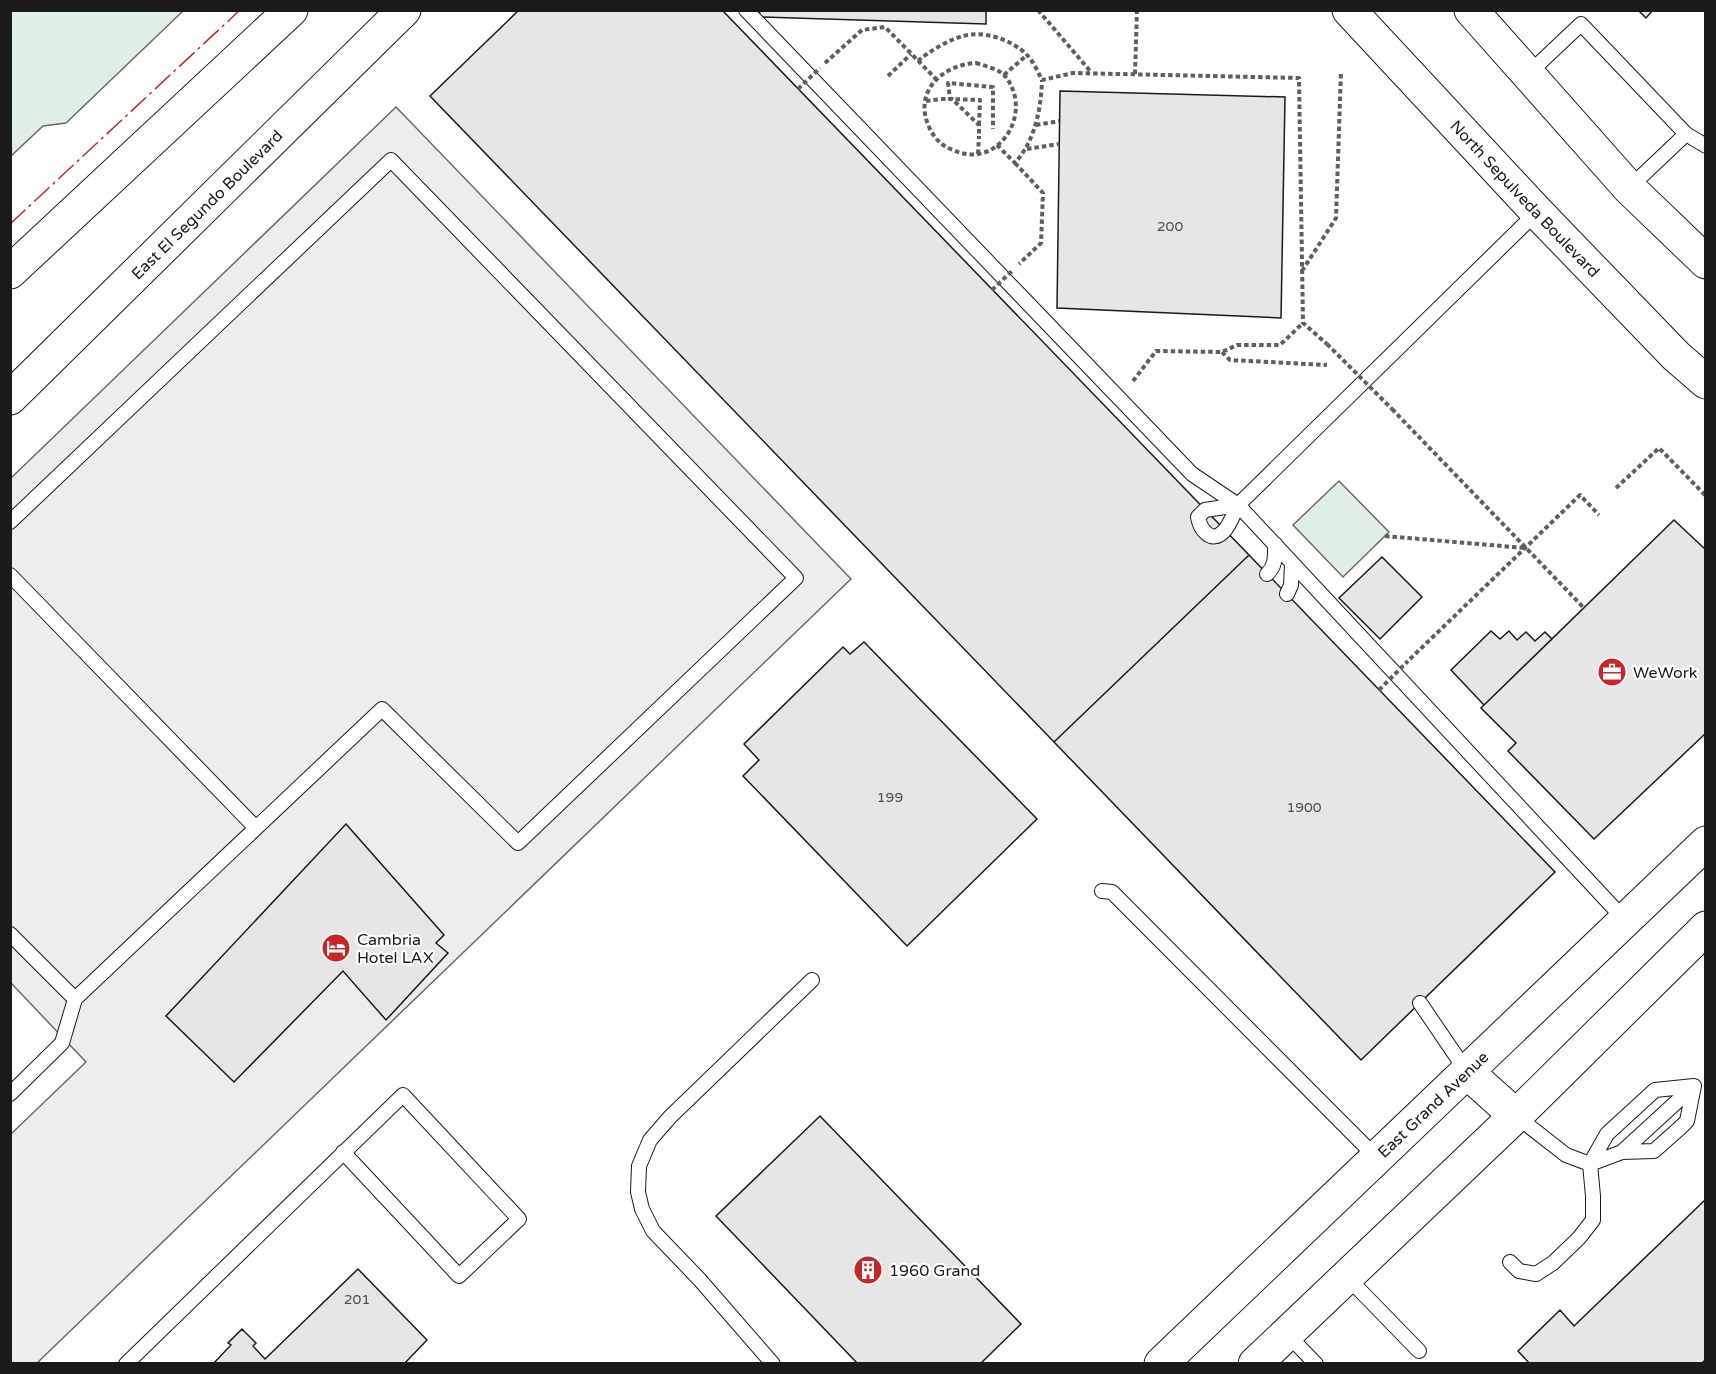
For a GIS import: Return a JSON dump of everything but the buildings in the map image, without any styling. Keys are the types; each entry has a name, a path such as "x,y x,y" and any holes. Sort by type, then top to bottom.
{"main road":[{"path":"10,272 291,10"},
{"name":"East El Segundo Boulevard","path":"10,398 404,10"},
{"name":"North Sepulveda Boulevard","path":"1349,10 1537,212 1676,356 1706,382"},
{"path":"1471,10 1629,188 1706,262"},
{"name":"East Grand Avenue","path":"1161,1364 1706,843"},
{"path":"1256,1364 1516,1116 1706,928"},
{"path":"1467,1072 1516,1116"}],"lane":[{"path":"746,10 1192,474 1238,505 1625,920"},
{"path":"1528,74 1581,24 1686,134 1706,146"},
{"path":"1629,188 1686,134"},
{"path":"10,522 391,160 796,578 518,843 382,709 75,999 62,1043 10,1094"},
{"path":"1238,505 1537,212"},
{"path":"1267,574 1272,570 1275,560 1275,544"},
{"path":"1287,594 1291,585 1292,564"},
{"path":"10,575 256,828"},
{"path":"1102,891 1112,892 1376,1157"},
{"path":"10,934 75,999"},
{"path":"773,1364 700,1280 653,1231 642,1209 638,1192 639,1166 650,1140 670,1117 812,980"},
{"path":"1420,1003 1467,1072"},
{"path":"1516,1116 1566,1155 1590,1164 1622,1152 1654,1151 1687,1121 1694,1086"},
{"path":"1622,1152 1694,1086"},
{"path":"1510,1262 1519,1271 1536,1274 1580,1238 1593,1220 1590,1164 1607,1134 1655,1090 1694,1086"},
{"path":"126,1364 343,1152 403,1095 519,1219 459,1276 343,1152"},
{"path":"1347,1276 1419,1351"},
{"path":"1287,1334 1316,1364"}],"path":[{"path":"1038,10 1091,73"},
{"path":"1135,74 1137,10"},
{"path":"798,90 862,30 885,27 936,79"},
{"path":"918,61 926,54 963,35 990,35 1015,46 1026,55 1042,80 1042,100 1036,125 1026,149 1014,163"},
{"path":"888,76 911,54"},
{"path":"1004,75 1026,55"},
{"path":"976,63 1004,75 1016,102 1016,117 1011,131 998,145 978,154 958,153 945,147 934,136 927,122 926,101 928,92 936,79 947,70 976,63"},
{"path":"1302,272 1336,218 1341,71"},
{"path":"1042,80 1073,73 1299,78 1303,323 1280,345 1237,345 1222,352 1156,351 1131,384"},
{"path":"978,154 980,100 950,99 948,83 993,87 993,129"},
{"path":"926,101 952,99 979,125"},
{"path":"1036,125 1059,121"},
{"path":"1026,149 1059,144"},
{"path":"992,290 1041,243 1044,193 998,145"},
{"path":"1303,323 1392,409 1584,608"},
{"path":"1222,352 1230,360 1327,365"},
{"path":"1616,488 1659,448 1706,496"},
{"path":"1379,690 1580,495 1599,515"},
{"path":"1386,536 1526,548"}],"green space":[{"path":"11,10 183,11 66,123 43,126 11,156"},
{"path":"1339,481 1389,532 1343,577 1293,525"}],"shaded area":[{"path":"396,107 851,579 37,1363 11,1363 11,1134 86,1062 11,983 11,478"}],"power":[{"path":"10,224 240,10"}],"place":[{"name":"WeWork","path":"1612,672"},
{"name":"Cambria Hotel LAX","path":"336,948"},
{"name":"1960 Grand","path":"868,1270"}]}
